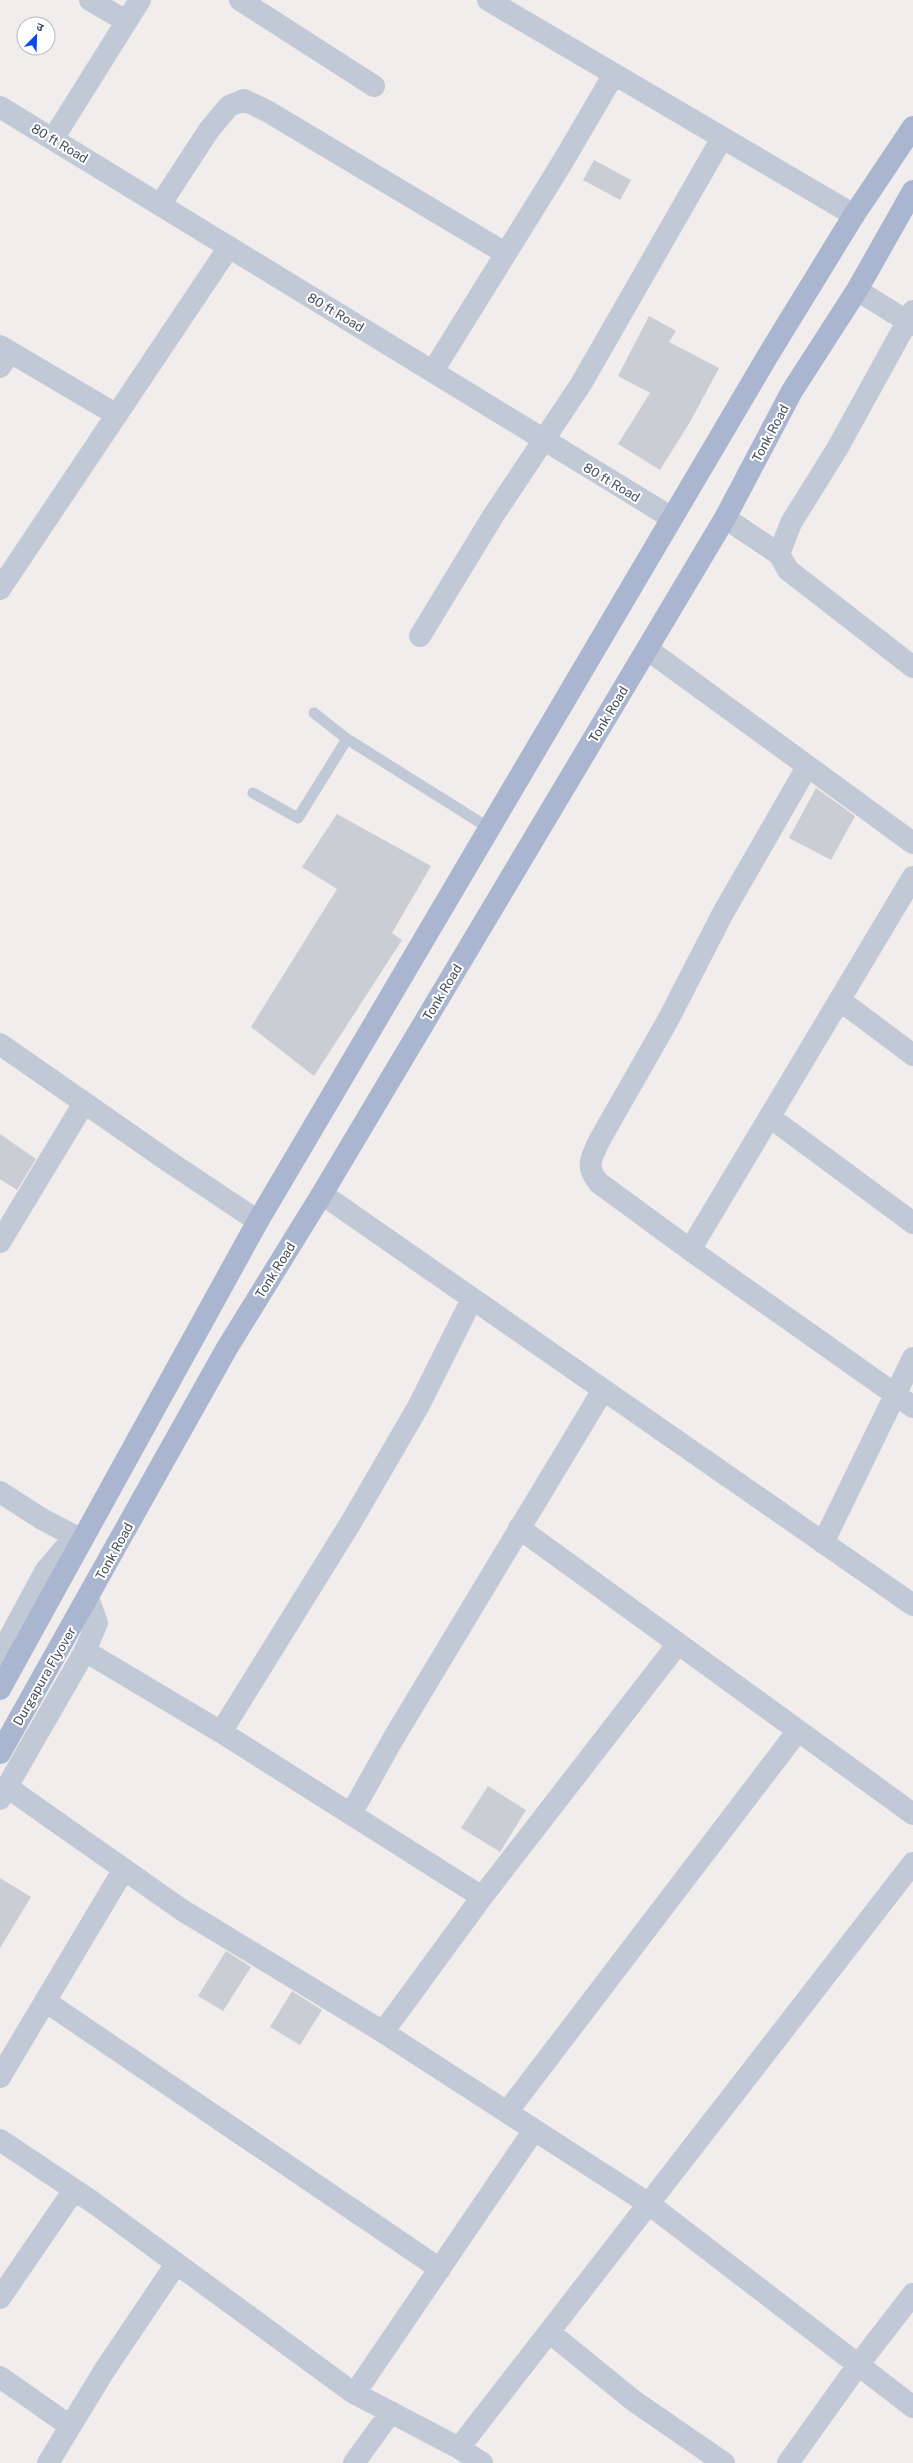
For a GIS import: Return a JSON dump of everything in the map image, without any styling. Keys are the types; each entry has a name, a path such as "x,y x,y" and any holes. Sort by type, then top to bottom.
{"main road":[{"path":"0,1689 258,1220 767,357 854,215 913,127"},
{"name":"Tonk Road","path":"88,1598 227,1348 322,1194 725,518 792,391 856,290 913,191"},
{"name":"Durgapura Flyover","path":"0,1753 88,1598"}],"street":[{"path":"90,0 126,21"},
{"path":"53,139 140,0"},
{"path":"240,0 374,86"},
{"path":"488,0 854,215"},
{"path":"433,372 505,253 562,163 614,74"},
{"path":"160,205 209,130 229,106 244,100 267,111 505,253"},
{"name":"80 ft Road","path":"0,107 672,518"},
{"path":"420,636 493,516 581,384 722,138"},
{"path":"0,589 230,247"},
{"path":"779,554 791,523 837,449 911,319 856,290"},
{"path":"3,355 117,415"},
{"path":"725,518 779,554 788,570 912,664"},
{"path":"647,649 913,843"},
{"path":"807,767 723,914 668,1020 590,1161 591,1173 599,1183 690,1250 905,1401"},
{"path":"690,1250 841,1001 913,877"},
{"path":"841,1001 913,1055"},
{"path":"0,1044 84,1103 258,1220"},
{"path":"0,1242 84,1103"},
{"path":"771,1118 913,1223"},
{"path":"322,1194 913,1606"},
{"path":"221,1732 370,1489 418,1406 472,1299"},
{"path":"823,1543 905,1401 913,1358"},
{"path":"351,1814 393,1739 603,1390"},
{"path":"0,1492 42,1519 82,1540"},
{"path":"519,1528 677,1645 913,1814"},
{"path":"0,1655 46,1570 63,1550 82,1540"},
{"path":"88,1598 97,1623 85,1651 4,1793 124,1870 182,1910 383,2032 649,2204 913,2407"},
{"path":"383,2032 482,1897 677,1645"},
{"path":"85,1651 221,1732 482,1897"},
{"path":"507,2112 797,1732"},
{"path":"459,2448 913,1863"},
{"path":"0,2077 124,1870"},
{"path":"45,2001 440,2269"},
{"path":"355,2393 534,2130"},
{"path":"0,2140 74,2190 355,2393 459,2448 482,2463"},
{"path":"0,2298 74,2190"},
{"path":"48,2463 70,2426 176,2264"},
{"path":"788,2463 858,2365 913,2294"},
{"path":"549,2332 634,2401 724,2463"},
{"path":"0,2377 70,2426"},
{"path":"354,2463 391,2412"}],"lane":[{"path":"314,713 347,739 489,828"},
{"path":"253,793 298,818 347,739"}],"building":[{"path":"594,160 631,180 620,200 583,180"},
{"path":"649,316 676,331 669,342 719,368 690,422 660,470 618,444 650,393 618,376"},
{"path":"816,788 855,816 831,860 789,838"},
{"path":"337,814 431,866 392,933 402,940 314,1076 251,1027 337,889 302,867"},
{"path":"0,1134 36,1159 17,1190 0,1179"},
{"path":"488,1786 526,1810 500,1852 461,1828"},
{"path":"0,1878 31,1897 0,1948"},
{"path":"226,1951 251,1967 223,2011 198,1996"},
{"path":"292,1991 322,2010 300,2045 270,2027"}]}
